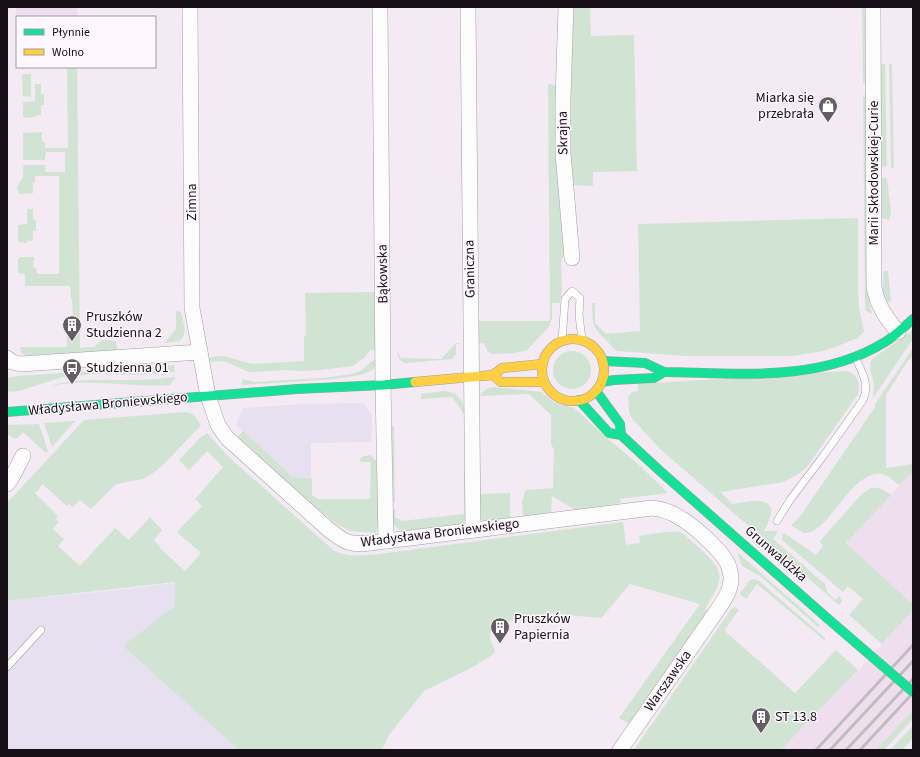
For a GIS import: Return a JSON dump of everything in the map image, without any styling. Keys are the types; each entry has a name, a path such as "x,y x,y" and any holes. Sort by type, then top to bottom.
{"street":[{"name":"Zimna","path":"190,7 192,301 208,396"},
{"name":"Bąkowska","path":"380,7 383,385 386,541"},
{"name":"Graniczna","path":"468,7 473,530"},
{"name":"Skrajna","path":"566,7 563,153 572,258"},
{"name":"Marii Skłodowskiej-Curie","path":"873,7 874,287 881,309 898,332"},
{"path":"603,361 645,363 664,372 797,372 831,366 855,356 884,342 913,319"},
{"path":"575,339 582,340 593,346 600,355 603,361 604,375 602,382 596,390 586,399 567,401 551,392 544,382 542,364 545,356 555,344 562,341 575,339"},
{"path":"7,358 12,362 21,364 200,352"},
{"name":"Władysława Broniewskiego","path":"7,412 297,389 383,385 493,375 502,368 542,364"},
{"path":"602,382 654,378 664,372"},
{"name":"Władysława Broniewskiego","path":"493,375 501,382 544,382"},
{"name":"Grunwaldzka","path":"596,390 620,424 621,435"},
{"name":"Władysława Broniewskiego","path":"208,396 218,425 227,438 329,530 349,543 386,541 642,508 661,509 681,518 716,548 726,561 731,575 731,582 728,592 716,612"},
{"name":"Grunwaldzka","path":"579,400 608,433 621,435 827,618 913,692"},
{"path":"7,484 12,479 23,456"},
{"name":"Warszawska","path":"620,750 716,612"}],"lane":[{"path":"562,341 565,299 572,291 580,298 579,315 582,340"},
{"path":"777,521 790,500 866,395 867,386 855,356"},
{"path":"7,667 41,630"}],"shaded area":[{"path":"16,7 77,7 77,16 16,16"},
{"path":"363,403 372,415 371,442 311,443 311,477 293,477 236,425 243,408 305,404"},
{"path":"912,472 913,600 910,603 846,543"},
{"path":"623,525 626,545 675,537 591,565 502,614 358,750 7,750 7,601 128,589"},
{"path":"913,610 913,710 876,750 781,750 860,669"}],"green space":[{"path":"571,7 590,7 591,36 634,35 637,171 593,172 593,186 572,185 569,173 572,54"},
{"path":"862,7 865,7 865,83 863,83"},
{"path":"880,64 885,64 887,166 883,167 882,166"},
{"path":"889,64 892,64 894,168 891,168"},
{"path":"67,68 77,68 80,348 94,347 102,340 116,341 117,349 114,351 31,357 23,354 20,347 67,347 67,334 71,334 71,322 73,321 70,286 25,286 25,274 18,273 18,259 20,257 34,257 33,267 36,268 37,274 59,274 59,176 35,176 33,193 19,194 17,187 23,177 23,167 24,165 45,165 46,172 65,172 65,152 46,152 45,160 24,160 23,133 42,132 42,142 45,142 45,148 68,148"},
{"path":"31,74 31,97 23,96 22,75"},
{"path":"35,84 41,84 41,94 44,94 44,105 41,105 41,115 25,118 23,116 23,102 35,101"},
{"path":"548,84 560,86 567,248 561,261 562,289 560,303 552,303 552,318 549,327 527,350 515,353 493,354 488,352 484,343 477,344 476,290 478,290 479,321 550,321"},
{"path":"863,95 866,95 868,295 872,314 866,311 865,303"},
{"path":"882,178 887,178 891,213 889,220 882,218"},
{"path":"27,209 33,209 33,219 36,220 36,231 33,231 33,241 27,241 27,243 18,242 18,225 27,224"},
{"path":"858,218 858,292 859,308 864,331 858,338 823,351 794,356 686,356 617,351 595,327 592,303 595,303 595,323 606,334 640,331 638,224"},
{"path":"883,271 888,271 891,301 888,303 883,294"},
{"path":"378,292 377,350 370,350 365,357 353,366 321,370 249,372 224,361 209,362 208,359 211,357 223,356 253,364 304,361 304,335 306,336 305,293"},
{"path":"176,311 181,312 185,332 184,335 179,341 164,343 176,329"},
{"path":"913,330 913,339 873,398 874,385 870,365 872,359"},
{"path":"456,343 462,343 456,344 456,354 452,359 406,363 399,358 397,350 401,358 441,359"},
{"path":"913,348 913,356 907,362 886,395 886,468 913,464 913,472 899,485 891,478 884,475 870,475 850,491 822,524 813,531 805,533 800,531 791,525 799,518 875,407 875,404"},
{"path":"572,351 582,354 588,360 591,370 588,380 582,386 572,389 562,386 556,380 553,370 556,360 562,354"},
{"path":"377,360 373,370 360,375 336,379 242,385 242,379 254,382 321,378 352,374 362,370 372,361"},
{"path":"174,365 175,372 138,375 98,374 63,377 19,391 7,392 7,378 18,376"},
{"path":"847,371 856,377 859,387 858,394 807,467 797,475 783,482 721,492 732,504 758,501 765,502 769,505 771,511 770,519 764,531 778,531 773,539 825,584 827,592 835,600 839,596 842,601 839,605 659,448 631,417 629,412 628,397 632,392 638,391 638,384"},
{"path":"176,377 170,385 155,386 80,382 50,386 71,381 82,380 141,380"},
{"path":"493,387 542,392 554,402 574,408 637,463 668,493 620,499 621,503 576,510 552,496 551,513 523,517 522,501 525,491 553,488 554,449 551,445 551,415 529,394 479,396 486,389"},
{"path":"444,391 457,395 462,401 465,414 452,397 421,399 421,394"},
{"path":"185,412 191,413 195,416 201,425 167,461 156,471 143,479 116,484 91,509 80,500 73,507 69,504 67,506 42,484 38,491 34,492 58,516 56,519 59,522 53,529 64,539 58,546 80,566 115,528 129,540 150,517 162,530 154,540 161,547 160,548 185,571 201,553 177,532 202,506 195,499 223,467 207,451 189,470 179,460 199,439 207,433 229,457 338,553 355,555 379,554 623,522 626,545 640,543 639,536 666,532 679,532 687,536 714,563 720,576 716,590 705,609 709,612 613,750 610,750 629,724 619,718 700,604 630,584 601,618 555,614 518,617 491,629 490,639 495,650 494,654 473,667 424,691 389,735 382,750 239,750 123,646 175,606 175,582 7,601 7,503 84,420"},
{"path":"75,421 52,447 44,423"},
{"path":"39,424 48,451 46,453 23,432 18,438 13,438 7,433 7,425"},
{"path":"394,425 395,502 390,502 390,428"},
{"path":"243,431 293,477 312,478 312,495 318,499 370,499 371,462 361,462 359,459 364,456 371,455 378,466 378,524 376,533 351,531 336,524 285,483 239,441 238,436"},
{"path":"466,470 466,520 462,524 402,531 394,525 390,510 395,510 395,517 402,521 464,514 464,471"},
{"path":"871,488 881,489 891,495 846,543 910,602 913,600 913,610 882,644 849,615 863,599 848,586 843,592 782,540 784,533 816,555 823,546 820,541 862,494"},
{"path":"510,493 510,519 486,522 480,519 479,494"},
{"path":"737,552 820,625 818,627 760,576 742,566"},
{"path":"752,579 758,580 825,638 825,641 757,584 746,599 740,594"},
{"path":"735,607 739,610 725,629 726,632 795,693 836,650 858,670 781,750 634,750 732,608"},
{"path":"913,710 913,719 884,750 876,750"},
{"path":"913,726 913,738 902,750 890,750"}],"railway":[{"path":"816,750 913,645"},
{"path":"830,750 913,661"},
{"path":"846,750 913,679"},
{"path":"860,750 913,693"}],"traffic: fast":[{"path":"603,361 645,363 664,372 749,374 805,370 833,364 860,355 889,340 913,319"},
{"path":"602,382 654,378 664,372"},
{"path":"7,412 297,389 415,382"},
{"path":"596,391 620,424 621,435"},
{"path":"579,400 609,433 621,435 827,618"},
{"path":"827,618 913,692"}],"traffic: slow":[{"path":"573,339 585,341 595,348 602,358 604,370 602,382 595,392 585,399 573,401 561,399 551,392 544,382 542,370 544,358 551,348 561,341 573,339"},
{"path":"415,382 493,375 502,368 542,364"},
{"path":"493,375 501,382 544,382"}],"place":[{"name":"Miarka się przebrała","path":"828,123"},
{"name":"Pruszków Studzienna 2","path":"72,342"},
{"name":"Studzienna 01","path":"72,385"},
{"name":"Pruszków Papiernia","path":"500,644"},
{"name":"ST 13.8","path":"761,734"}]}
